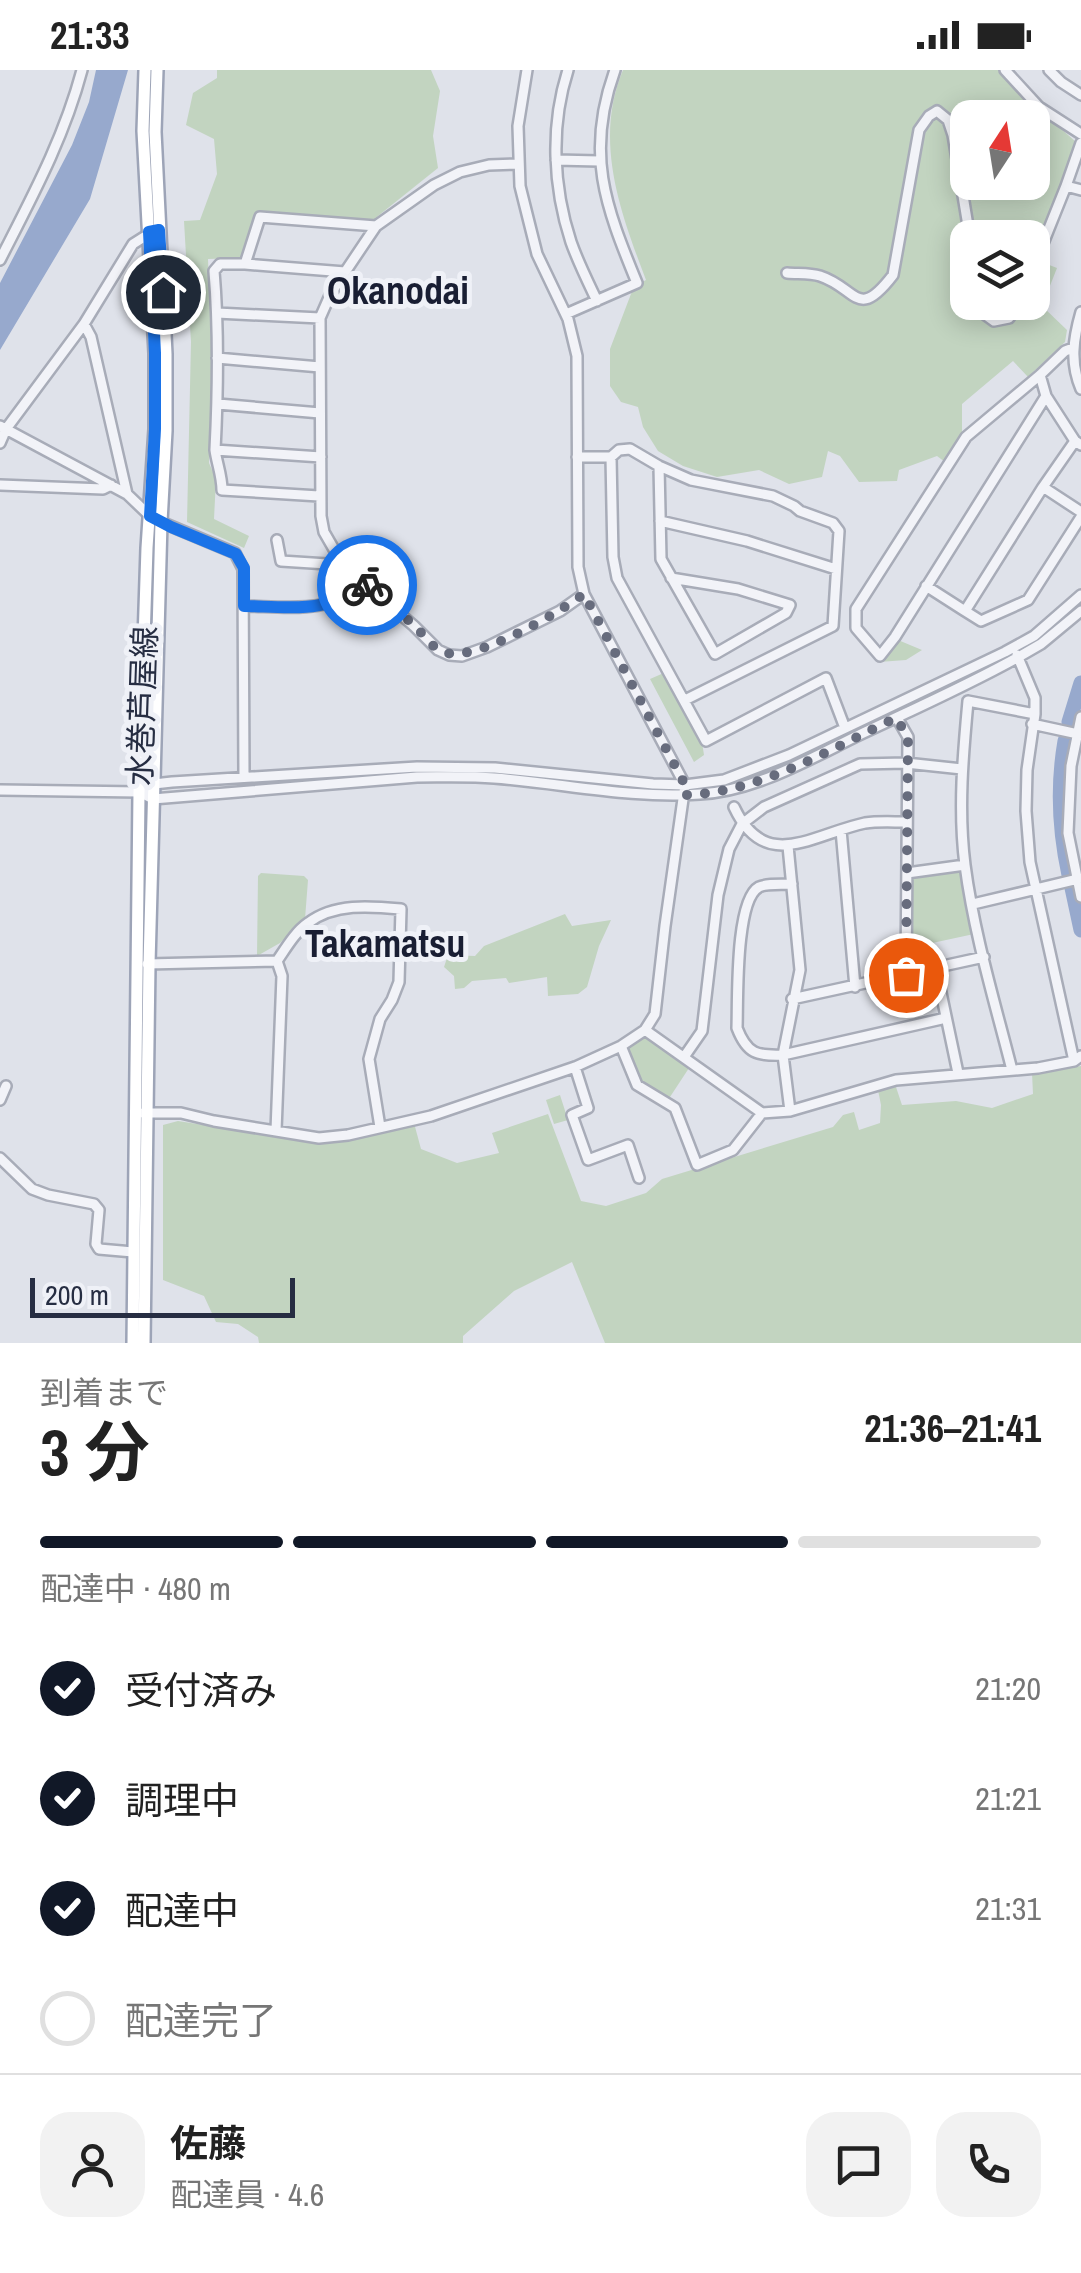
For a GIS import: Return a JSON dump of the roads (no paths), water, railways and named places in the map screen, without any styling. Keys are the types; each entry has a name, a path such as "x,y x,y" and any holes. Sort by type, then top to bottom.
{"main road":[{"name":"水巻芦屋線","path":"145,70 142,131 154,231"},
{"name":"水巻芦屋線","path":"143,964 154,784 157,70"},
{"name":"水巻芦屋線","path":"144,1343 143,964 138,792 155,519"},
{"name":"水巻芦屋線","path":"132,1343 141,1113"}],"street":[{"path":"0,260 71,111 82,70 69,70"},
{"path":"141,1113 181,1113 318,1138 348,1135 431,1116 575,1067 621,1046 645,1030 656,1014 685,790 584,594 578,567 577,356 566,314 537,254 526,217 517,164 526,70"},
{"path":"568,70 555,135 559,197 572,244 596,301"},
{"path":"566,314 637,283 616,233 599,160 603,116 615,70"},
{"path":"1005,70 1039,106 1081,134"},
{"path":"1049,70 1081,95"},
{"path":"788,273 818,275 852,297 867,300 879,292 892,276 918,130 937,111 948,120 953,135 967,220"},
{"path":"1050,226 1081,142"},
{"path":"556,160 599,160"},
{"path":"517,164 488,165 460,172 434,185 376,226 331,293 320,318 319,496 324,532 343,565 438,650 462,656 560,612 584,594"},
{"path":"1066,186 1081,190"},
{"path":"245,264 260,217 376,226"},
{"path":"0,442 3,427 84,324 133,244 154,231"},
{"path":"319,496 222,490 215,450 218,404 214,271 220,264 245,264 345,272"},
{"path":"1081,312 1073,348 1081,390"},
{"path":"217,313 320,318"},
{"path":"84,324 91,337 128,494"},
{"path":"1046,396 896,638 880,656 856,628 856,609 966,437 1073,348"},
{"path":"217,358 320,367"},
{"path":"965,612 1043,487 1078,443 1046,396 1040,375"},
{"path":"218,404 320,412"},
{"path":"3,427 128,494 155,519 236,554 244,568 244,777"},
{"path":"576,457 611,457 619,450 630,449 690,480 773,496 840,531 833,626 685,700"},
{"path":"215,450 320,457"},
{"path":"611,457 617,578 706,742 826,678 845,728"},
{"path":"659,466 660,559 714,654 786,613 790,606"},
{"path":"0,485 103,489 111,485"},
{"path":"926,586 981,622 1028,600 1081,514 1043,487"},
{"path":"660,521 747,541 836,568"},
{"path":"277,540 281,561 343,565"},
{"path":"244,606 318,606 344,595 360,578"},
{"path":"671,578 738,589 804,610"},
{"path":"138,792 154,784 417,766 495,768 704,794 730,789 764,778 896,718 1016,652 1081,595"},
{"path":"0,790 138,792 153,798 460,776 651,795 685,790 789,755 1050,637 1081,612"},
{"path":"645,1030 762,1113 790,1110 896,1080 1012,1070 1078,1059 1030,862 1026,811 1034,698 1016,652"},
{"path":"1012,1070 966,865 962,769 968,701 1079,734"},
{"path":"1081,717 1071,766 1068,833 1081,897"},
{"path":"896,718 908,737 906,975"},
{"path":"684,1058 702,1032 718,895 729,849 742,824 764,807 860,764 962,769"},
{"path":"734,806 742,824 766,843 788,846 869,822 905,822"},
{"path":"842,830 855,987"},
{"path":"788,846 800,970 783,1055 790,1110"},
{"path":"907,873 966,865"},
{"path":"973,904 1079,879"},
{"path":"792,884 760,887 750,897 742,919 737,1028 744,1044 762,1056 783,1055 946,1018"},
{"path":"143,964 277,960 308,923 337,909 401,909 399,982 380,1019 369,1059 380,1127"},
{"path":"792,999 984,957"},
{"path":"276,1132 282,976 277,960"},
{"path":"936,969 958,1073"},
{"path":"621,1046 637,1085 675,1108 697,1164 732,1150 762,1113"},
{"path":"575,1067 588,1108 572,1115 588,1160 628,1145 639,1178"},
{"path":"0,1100 6,1086"},
{"path":"0,1158 32,1189 94,1204 99,1210 99,1249 134,1252"}],"water":[{"path":"96,70 128,70 90,199 0,350 0,283 72,145 89,102"}],"waterway":[{"path":"1069,722 1081,683"},
{"path":"1065,741 1060,808 1069,875"},
{"path":"1072,888 1081,930"}],"district":[{"name":"Okanodai","path":"398,290"},
{"name":"Takamatsu","path":"385,943"}]}
